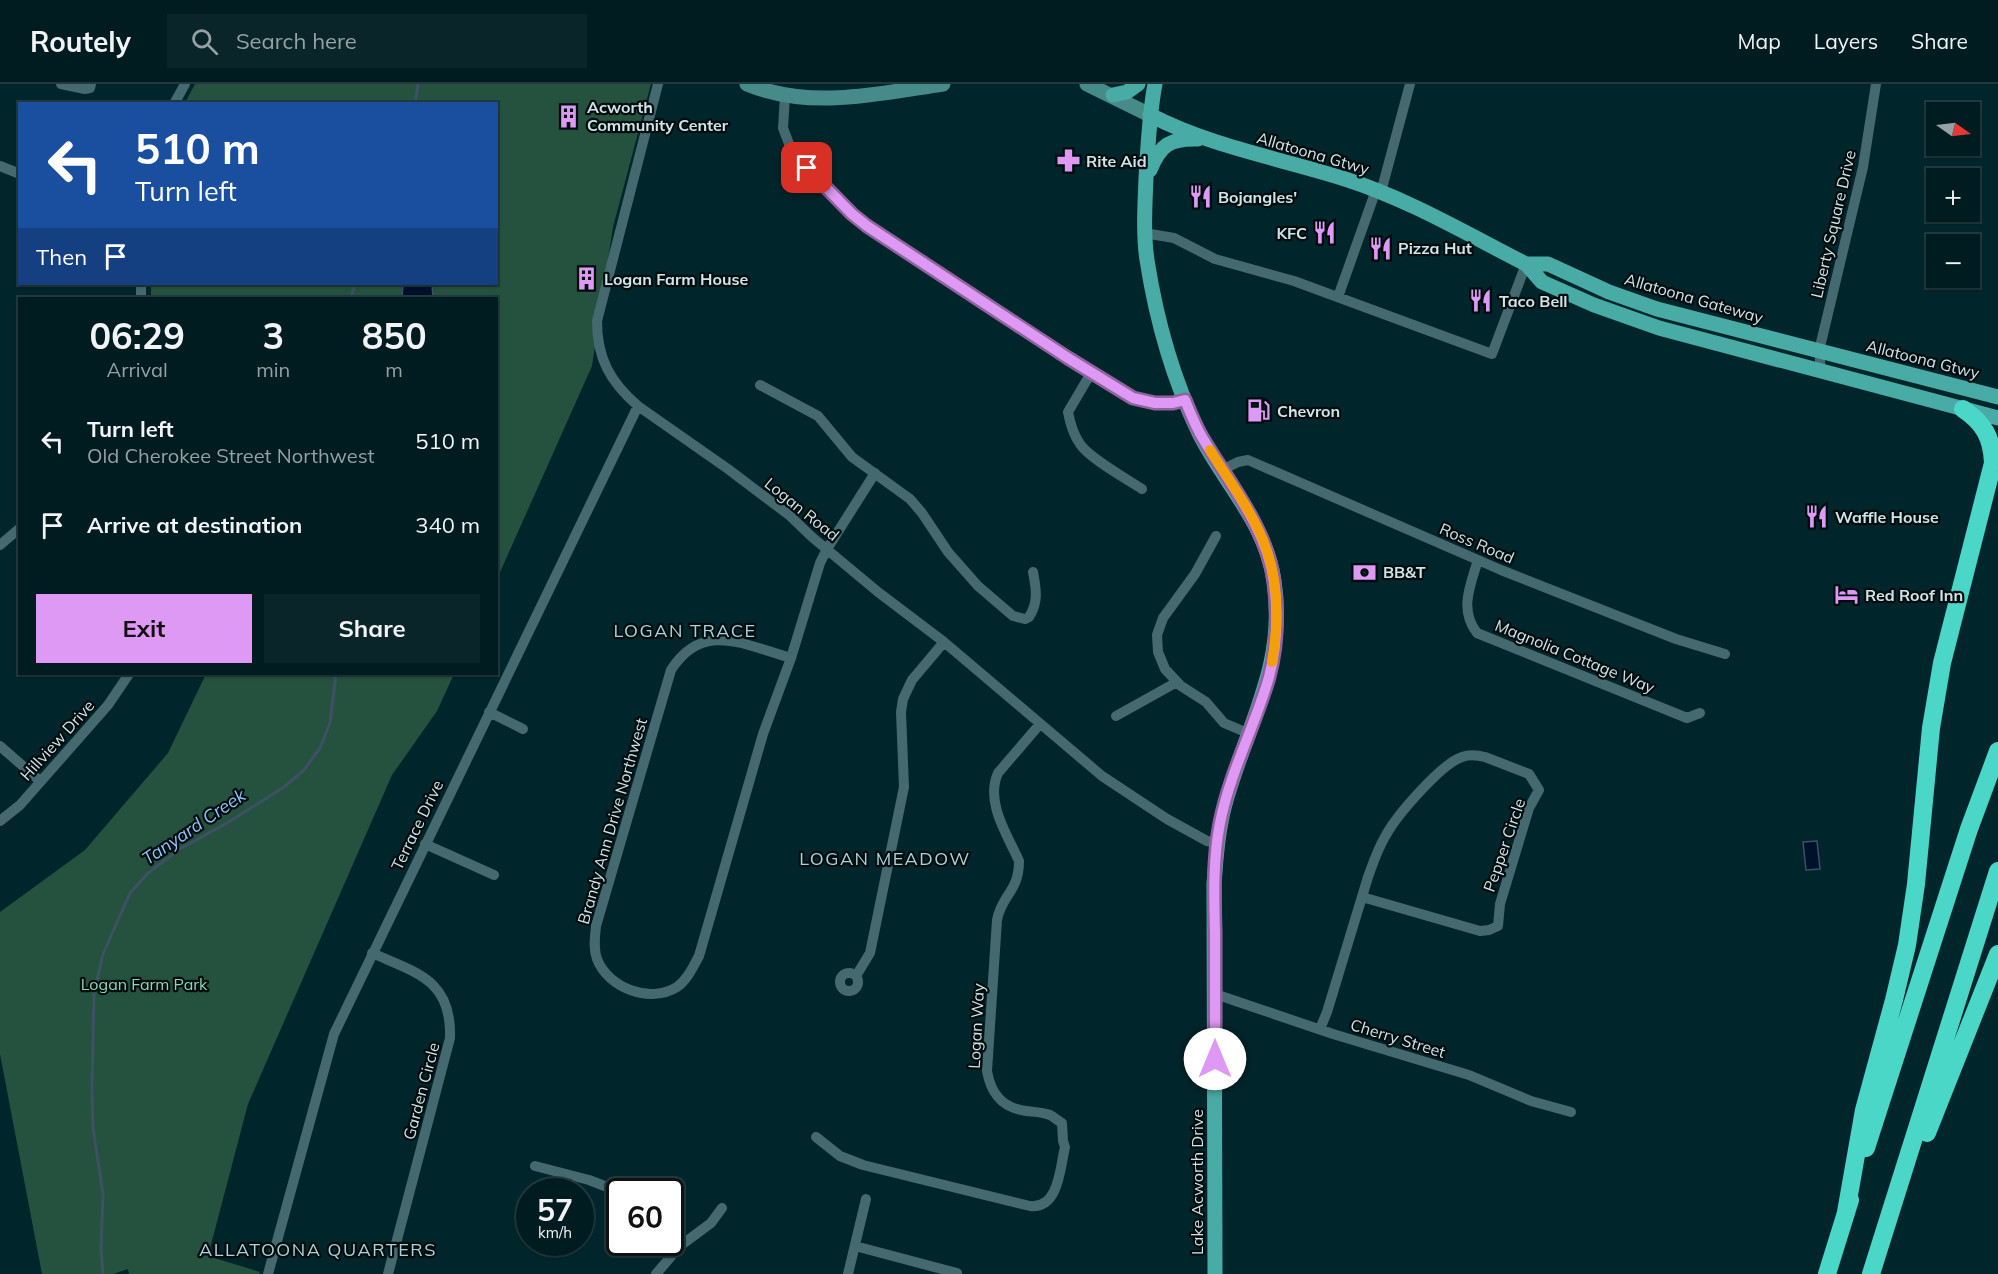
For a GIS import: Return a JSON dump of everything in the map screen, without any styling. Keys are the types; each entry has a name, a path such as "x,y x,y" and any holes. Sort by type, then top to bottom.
{"highway":[{"path":"1846,1212 1864,1110 1907,945 1916,884 1931,728 1941,663 1996,458 1986,429 1963,409"},
{"path":"1827,1274 1955,872 1998,751"},
{"path":"1871,1274 1998,871"},
{"path":"1902,1176 1924,1139 1998,954"}],"main road":[{"path":"1113,95 1127,92 1138,84"},
{"name":"Lake Acworth Drive","path":"1155,84 1150,115 1144,233 1160,320 1185,400 1200,434 1238,494 1267,551 1274,581 1276,614 1270,674 1226,801 1217,843 1214,884 1215,1274"},
{"name":"Allatoona Gtwy","path":"1150,115 1209,140 1345,179 1378,191 1526,264"},
{"path":"1146,181 1159,150 1165,145 1188,139 1209,140"},
{"path":"1526,264 1542,282 1594,305 1659,328 1998,418"},
{"name":"Allatoona Gateway","path":"1526,264 1548,264 1594,286 1642,304 1839,356"},
{"name":"Allatoona Gtwy","path":"1839,356 1998,397"}],"street":[{"path":"61,84 85,89 90,88 91,84"},
{"path":"175,102 184,84"},
{"name":"Logan Road","path":"658,84 597,321 597,340 603,361 614,379 638,406 789,515 878,592 944,642 1040,724 1125,792 1177,825 1207,841 1217,843"},
{"path":"747,84 785,96 807,99 843,98 943,84"},
{"name":"Allatoona Gtwy","path":"1088,84 1150,115"},
{"path":"1338,297 1378,191 1410,84"},
{"name":"Liberty Square Drive","path":"1821,370 1819,351 1863,167 1876,84"},
{"path":"785,96 783,128 787,142 807,168 867,226 1091,373 1133,398 1173,403 1185,400"},
{"path":"0,166 18,173"},
{"path":"1144,233 1174,238 1215,259 1294,281 1492,354 1526,264"},
{"path":"1091,373 1068,412 1071,426 1080,445 1142,489"},
{"path":"760,385 818,416 852,457 910,499 959,566 1005,609 1019,618 1029,617 1035,604 1037,593 1033,572"},
{"name":"Terrace Drive","path":"268,1274 334,1034 638,406"},
{"name":"Ross Road","path":"1222,470 1248,460 1478,560 1676,639 1725,654"},
{"name":"Brandy Ann Drive Northwest","path":"791,658 736,642 714,639 690,648 678,659 671,670 596,926 594,941 598,960 619,985 635,992 663,992 676,987 685,979 699,956 763,734 791,658 817,571 827,549 875,473"},
{"path":"0,545 18,530"},
{"path":"1216,536 1195,574 1163,618 1157,635 1158,652 1161,661 1177,682 1206,702 1224,723 1250,734"},
{"name":"Magnolia Cottage Way","path":"1478,560 1466,607 1469,623 1478,633 1687,718 1700,713"},
{"path":"856,976 870,953 904,787 901,712 903,699 912,680 944,642"},
{"name":"Hillview Drive","path":"0,821 20,805 108,705 128,675"},
{"path":"1116,716 1177,682"},
{"path":"489,712 523,729"},
{"name":"Logan Way","path":"816,1137 840,1156 863,1165 1030,1206 1043,1205 1053,1194 1065,1147 1062,1123 1049,1115 1013,1109 1004,1104 995,1095 987,1071 997,920 1002,904 1016,884 1019,869 1019,861 994,804 994,783 998,773 1040,724"},
{"path":"0,747 40,781"},
{"name":"Pepper Circle","path":"1320,1029 1362,897 1377,851 1391,826 1412,801 1453,761 1469,755 1485,757 1529,774 1534,780 1539,790 1529,808 1500,904 1498,926 1480,931 1362,897"},
{"path":"425,844 494,875"},
{"name":"Garden Circle","path":"372,953 420,975 432,984 446,1004 450,1026 450,1038 388,1274"},
{"name":"Cherry Street","path":"1215,994 1469,1075 1531,1101 1571,1112"},
{"path":"535,1166 606,1187"},
{"path":"848,1274 866,1199"},
{"path":"684,1243 711,1223 722,1208"},
{"path":"855,1246 957,1273"},
{"path":"656,1274 671,1256"}],"green space":[{"path":"195,84 651,84 613,227 592,366 498,577 498,297 151,297 151,285 498,285 498,102 186,102"},
{"name":"Logan Farm Park","path":"206,675 454,675 437,711 392,775 248,1104 208,1256 260,1272 259,1274 129,1274 128,1269 113,1274 42,1274 0,1054 0,912 85,850 168,753"}],"water":[{"path":"403,285 432,285 433,297 402,297"},
{"path":"1817,841 1820,869 1806,870 1803,842"}],"waterway":[{"name":"Tanyard Creek","path":"415,102 418,84"},
{"name":"Tanyard Creek","path":"351,297 355,285"},
{"name":"Tanyard Creek","path":"103,1274 101,1248 103,1194 93,1128 92,1087 94,993 103,954 130,893 148,873 180,849 284,787 304,770 320,748 330,723 336,675"}],"slow traffic":[{"path":"1210,450 1238,494 1267,551 1274,581 1276,614 1272,662"}],"place":[{"name":"Acworth Community Center","path":"569,116"},
{"name":"Rite Aid","path":"1068,161"},
{"name":"Bojangles'","path":"1200,197"},
{"name":"KFC","path":"1325,233"},
{"name":"Pizza Hut","path":"1380,248"},
{"name":"Logan Farm House","path":"586,279"},
{"name":"Taco Bell","path":"1481,301"},
{"name":"Chevron","path":"1259,411"},
{"name":"Waffle House","path":"1817,517"},
{"name":"BB&T","path":"1365,572"},
{"name":"Red Roof Inn","path":"1847,595"}],"district":[{"name":"LOGAN TRACE","path":"685,631"},
{"name":"LOGAN MEADOW","path":"885,859"},
{"name":"ALLATOONA QUARTERS","path":"318,1250"}],"route":[{"path":"807,168 867,226 1091,373 1133,398 1155,403 1185,400 1200,434 1256,526 1267,551 1274,581 1276,614 1274,649 1262,701 1236,768 1220,822 1214,884 1215,1059"}]}
